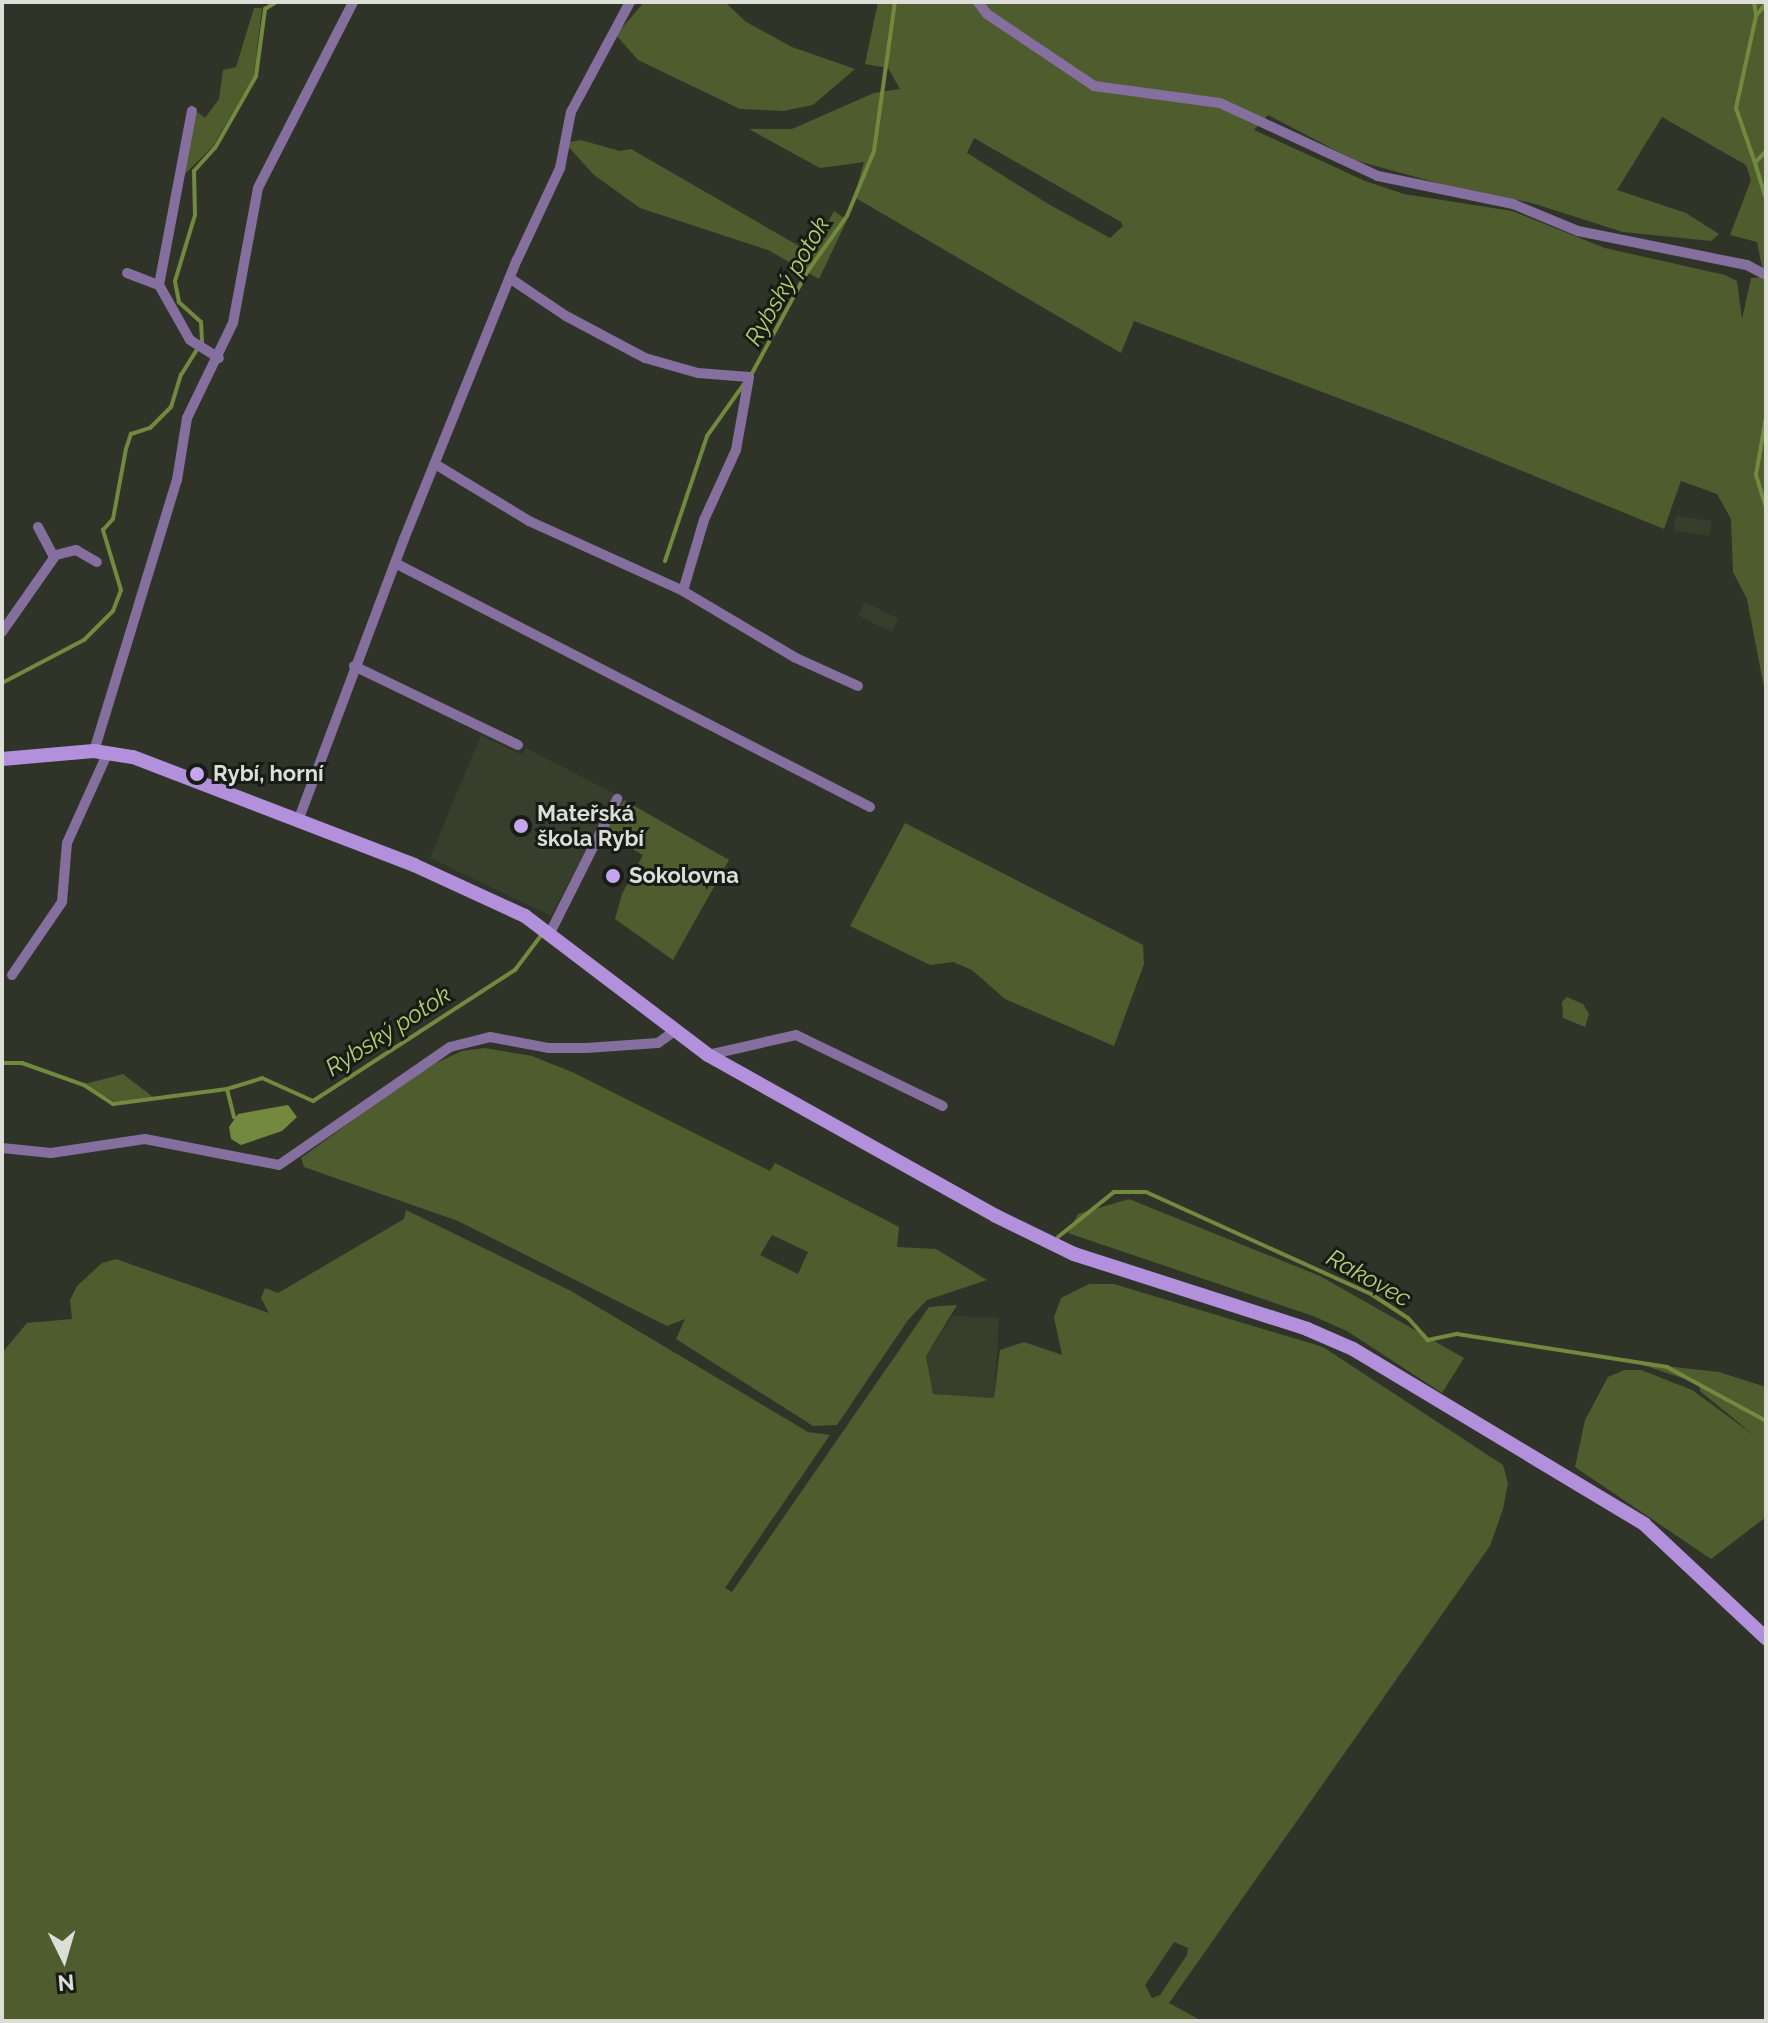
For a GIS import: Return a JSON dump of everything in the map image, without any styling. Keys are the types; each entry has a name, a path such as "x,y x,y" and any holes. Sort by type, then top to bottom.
{"main road":[{"path":"2,759 101,751 298,821 444,878 551,931 673,1032 708,1055 1051,1244 1307,1329 1353,1349 1644,1524 1766,1638"}],"street":[{"path":"12,975 62,902 67,843 101,751 177,480 187,418 219,358 233,323 258,188 353,2"},
{"path":"298,821 395,563 511,279 560,168 571,112 630,2"},
{"path":"978,2 987,14 1094,86 1220,103 1378,176 1513,204 1578,231 1747,265 1766,275"},
{"path":"159,285 192,111"},
{"path":"127,273 159,285 190,340 219,358"},
{"path":"511,279 566,316 645,358 698,373 749,377 736,450 704,520 683,591"},
{"path":"435,464 529,521 683,591 796,658 858,686"},
{"path":"38,527 54,557"},
{"path":"2,632 54,557 76,550 97,562"},
{"path":"395,563 870,807"},
{"path":"354,666 518,745"},
{"path":"551,931 617,799"},
{"path":"2,1148 51,1153 145,1139 279,1165 450,1047 490,1037 548,1048 586,1048 658,1043 673,1032"},
{"path":"708,1055 796,1035 943,1106"}],"shaded area":[{"path":"644,2 725,2 746,22 792,47 855,69 813,105 783,111 740,109 638,60 616,35"},
{"path":"878,2 1766,2 1766,698 1747,599 1733,572 1731,519 1717,494 1681,481 1664,529 1407,424 1134,321 1121,353 854,197 864,162 820,168 749,129 792,129 874,93 900,89 888,68 865,64","holes":["1268,115 1354,160 1445,185 1532,203 1623,232 1711,241 1719,234 1686,213 1617,190 1662,117 1746,165 1751,180 1730,235 1757,242 1764,277 1751,278 1742,319 1737,281 1725,275 1605,248 1512,211 1404,194 1365,181 1254,130","974,138 1121,222 1123,226 1110,238 1050,205 967,153"]},
{"path":"254,8 262,8 254,76 213,146 180,179 190,129 197,112 205,118 219,99 223,70 236,67"},
{"path":"581,140 620,151 631,149 811,253 834,211 847,220 819,279 768,250 640,208 594,175 565,143"},
{"path":"1676,516 1712,521 1710,536 1674,531"},
{"path":"865,602 899,619 892,633 858,615"},
{"name":"Mateřská škola Rybí","path":"481,735 522,755 526,748 615,794 551,916 430,858"},
{"path":"624,800 729,860 673,960 615,919 622,894 643,855 604,832"},
{"path":"905,823 1143,945 1144,964 1114,1046 1005,999 972,970 953,962 930,965 850,926"},
{"path":"1567,997 1583,1004 1589,1014 1585,1027 1563,1018 1562,1002"},
{"path":"485,1048 532,1056 572,1072 770,1171 775,1163 899,1227 897,1247 936,1249 987,1280 927,1300 908,1320 837,1425 813,1426 676,1339 685,1319 667,1326 458,1221 304,1167 301,1158 423,1069 462,1051","holes":["772,1235 808,1252 798,1274 760,1255"]},
{"path":"123,1074 153,1097 115,1102 85,1084"},
{"path":"288,1105 297,1117 282,1131 241,1145 231,1139 229,1127 238,1114"},
{"path":"1129,1199 1320,1276 1464,1358 1442,1393 1347,1331 1313,1316 1068,1233 1078,1214"},
{"path":"406,1210 571,1291 808,1432 830,1435 725,1588 732,1592 929,1307 957,1305 926,1356 933,1394 994,1398 1000,1350 1024,1342 1062,1355 1054,1317 1061,1298 1089,1284 1114,1284 1323,1347 1503,1465 1508,1483 1503,1509 1490,1546 1169,2003 1202,2021 2,2021 2,1353 27,1323 72,1319 70,1300 77,1286 102,1263 116,1259 269,1313 261,1298 265,1288 278,1293 404,1219","holes":["1174,1942 1188,1948 1187,1955 1160,1995 1152,1998 1145,1985"]},
{"path":"953,1316 999,1318 994,1398 933,1394 926,1356"},
{"path":"1637,1363 1719,1372 1766,1387 1766,1517 1711,1559 1575,1467 1585,1420 1608,1377 1624,1370 1641,1370 1692,1390 1755,1436 1700,1391 1700,1384"}],"waterway":[{"path":"2,683 84,640 113,611 121,590 103,530 113,519 126,449 131,434 150,428 171,407 181,375 202,341 201,322 179,302 175,281 195,215 194,171 215,148 256,76 265,9 276,2"},
{"name":"Rybský potok","path":"750,377 807,272 847,216 874,151 895,2"},
{"path":"1754,2 1756,15"},
{"path":"1755,163 1736,108 1756,16 1766,3"},
{"path":"1766,151 1755,163 1766,198"},
{"name":"Rybský potok","path":"665,561 707,436 744,384"},
{"path":"1766,417 1756,475 1766,507"},
{"name":"Rybský potok","path":"2,1063 22,1063 84,1085 113,1104 227,1089 262,1078 313,1101 515,970 543,933"},
{"path":"227,1089 234,1117"},
{"name":"Rakovec","path":"1058,1237 1114,1192 1146,1192 1371,1294 1408,1318 1428,1340 1457,1334 1667,1367 1766,1421"}],"place":[{"name":"Rybí, horní","path":"197,774"},
{"name":"Mateřská škola Rybí","path":"521,826"},
{"name":"Sokolovna","path":"613,876"}]}
